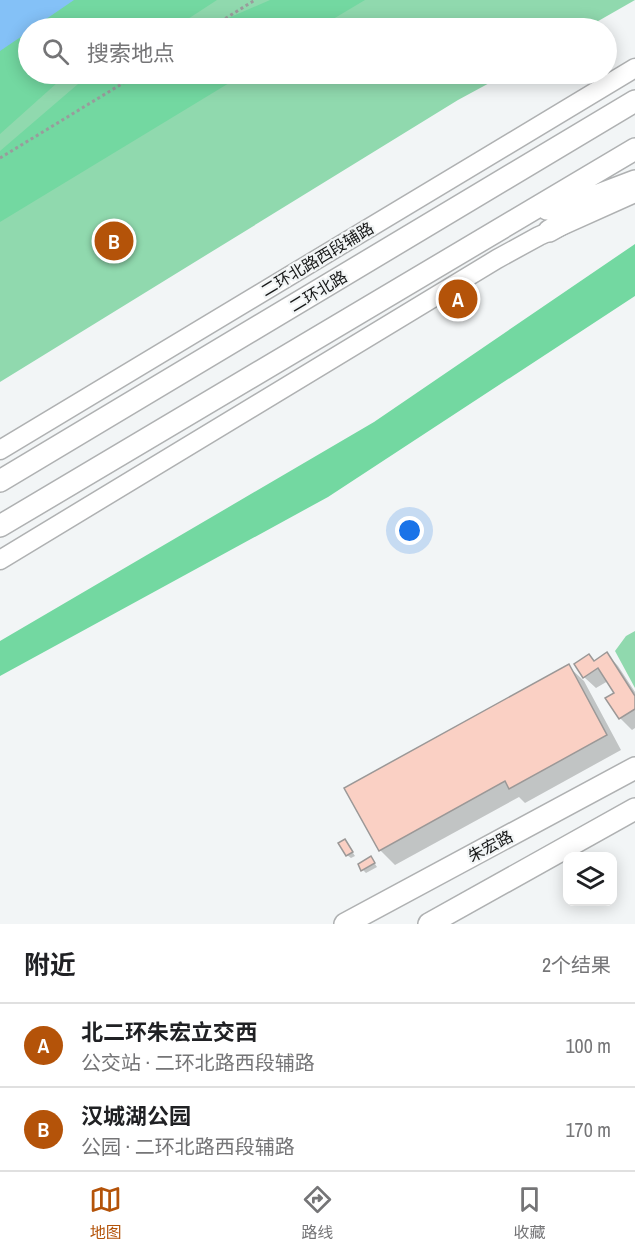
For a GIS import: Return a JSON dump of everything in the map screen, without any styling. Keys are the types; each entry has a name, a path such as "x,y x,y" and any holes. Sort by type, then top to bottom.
{"main road":[{"name":"二环北路西段辅路","path":"617,79 635,68"},
{"name":"二环北路西段辅路","path":"0,450 608,84"},
{"name":"二环北路","path":"0,482 635,101"},
{"path":"0,526 635,149"},
{"path":"529,213 633,186"},
{"path":"0,560 479,270 633,186"},
{"name":"朱宏路","path":"345,924 635,768"},
{"path":"429,924 635,809"}],"path":[{"path":"226,18 255,0"},
{"path":"0,158 122,84"}],"green space":[{"path":"0,0 635,0 604,18 18,18 18,84 488,84 0,382"},
{"path":"71,0 217,0 189,18 46,18"},
{"path":"270,0 365,0 335,18 228,18"},
{"path":"18,35 18,84 56,84 0,134 0,42"},
{"path":"78,84 228,84 0,222 0,151"},
{"path":"635,244 635,296 328,497 0,676 0,641 374,422"},
{"path":"635,631 635,688 615,651 626,636"}],"water":[{"path":"0,0 74,0 48,18 18,18 18,39 0,51"}],"building":[{"path":"607,652 635,696 635,709 619,719 605,698 614,693 598,668 583,678 574,664 589,654 594,661"},
{"path":"569,664 607,735 509,789 505,781 379,851 344,788"},
{"path":"345,839 353,852 346,856 338,843"},
{"path":"371,856 375,863 361,871 358,864"}],"place":[{"name":"汉城湖公园","path":"114,241"},
{"name":"北二环朱宏立交西","path":"458,299"}]}
